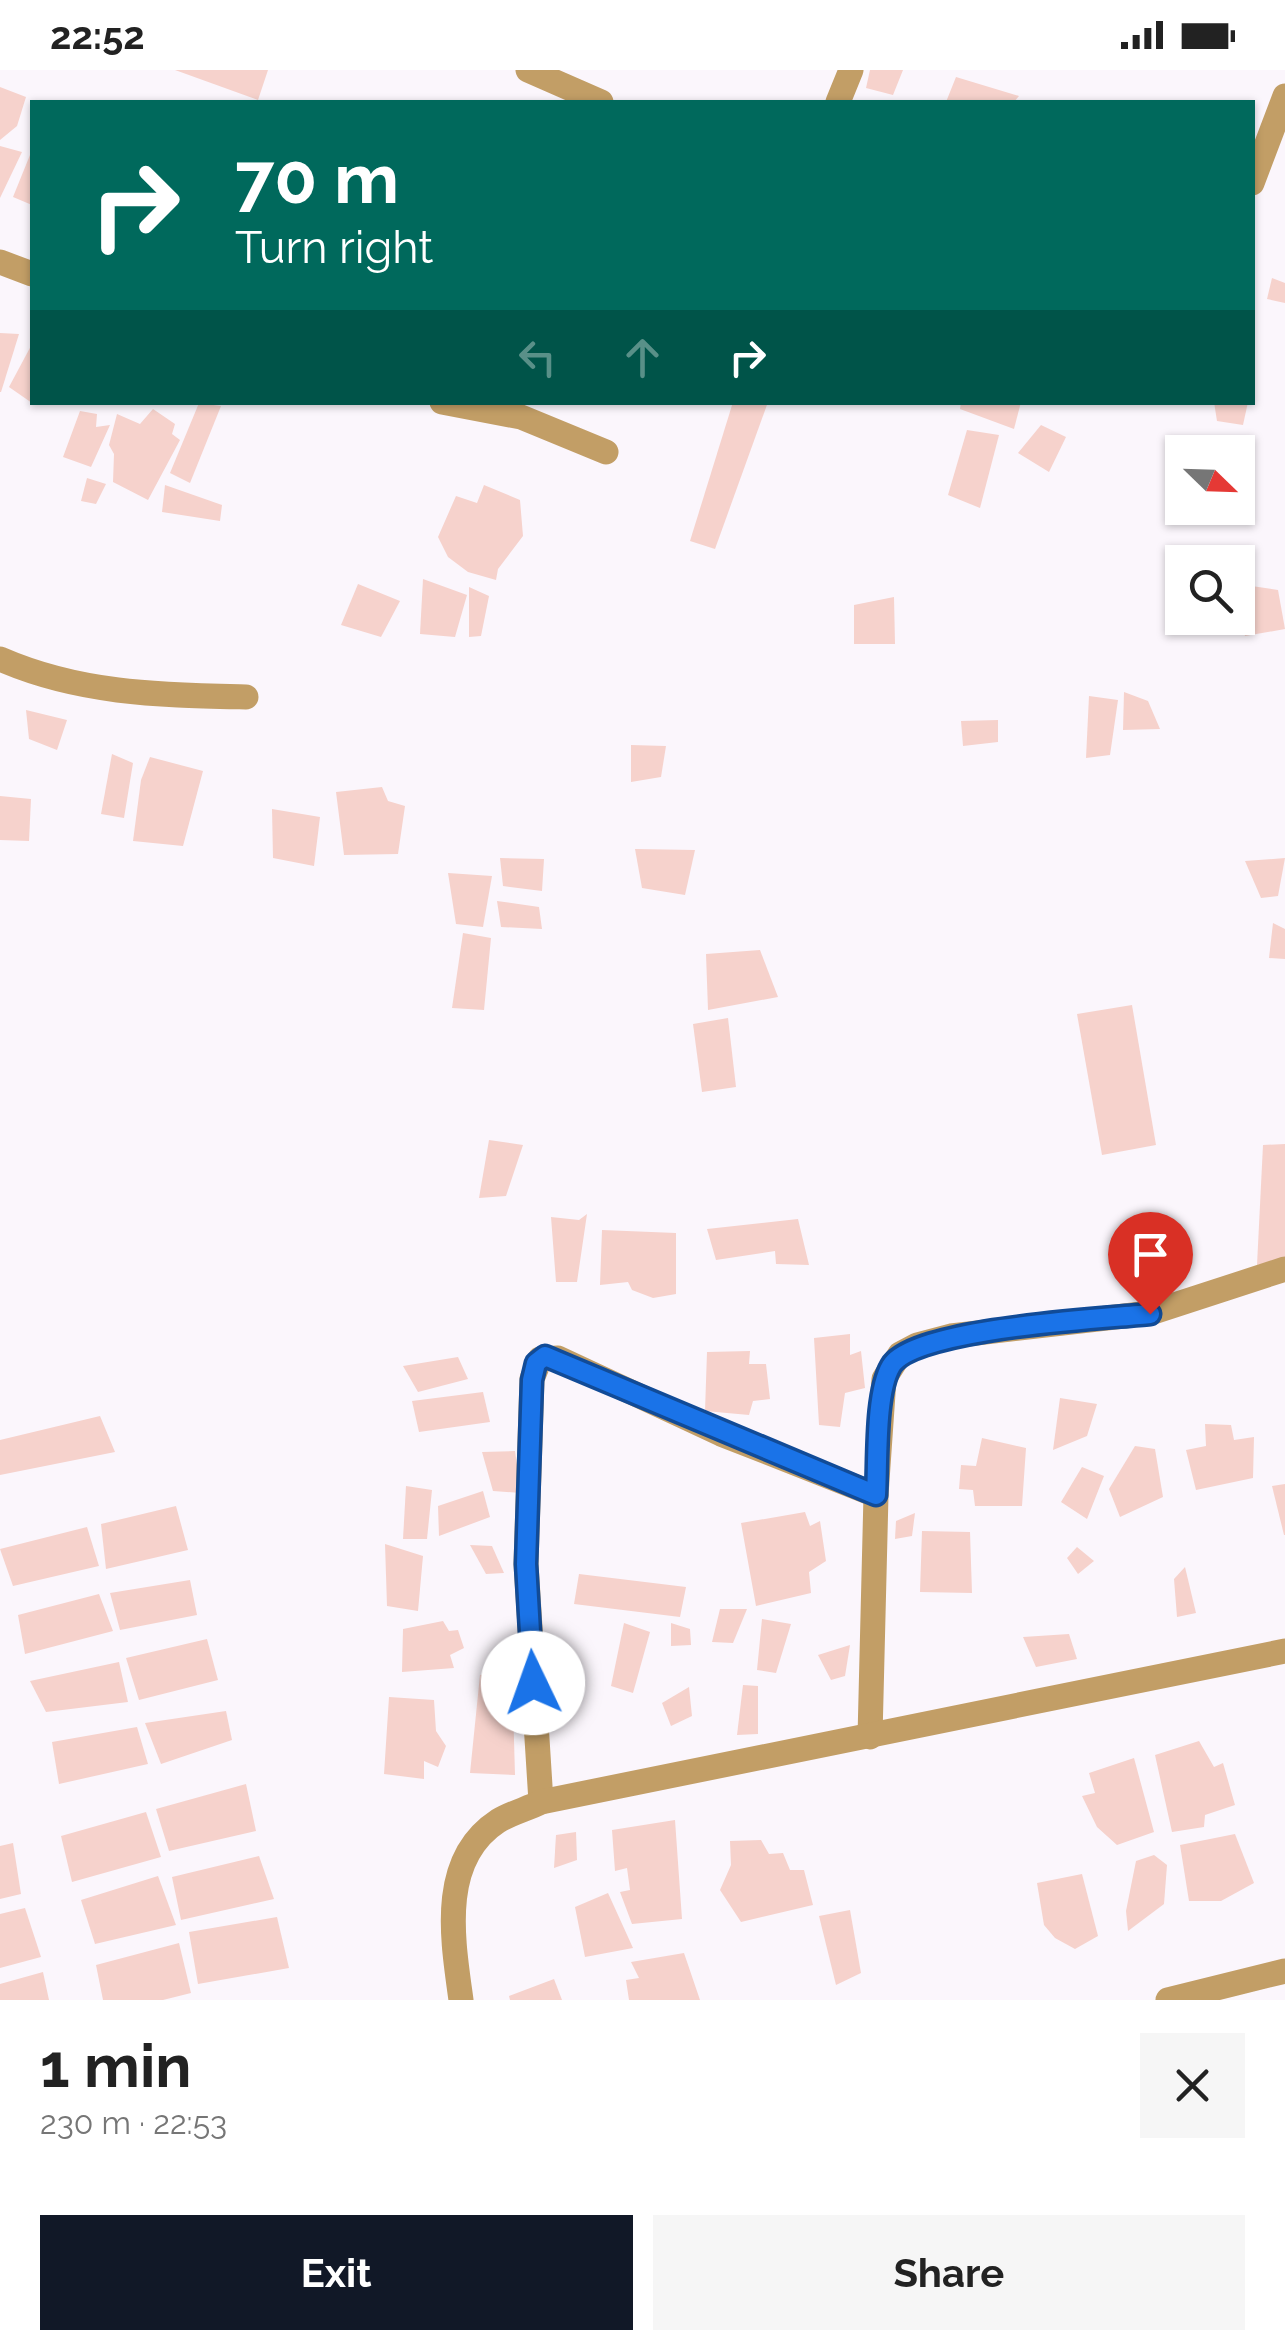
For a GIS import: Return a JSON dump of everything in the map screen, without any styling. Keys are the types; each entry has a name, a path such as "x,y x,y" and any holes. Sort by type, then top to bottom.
{"street":[{"path":"528,70 596,100"},
{"path":"839,100 851,70"},
{"path":"1255,175 1285,96"},
{"path":"0,262 30,273"},
{"path":"458,405 521,417 606,452"},
{"path":"0,659 79,685 125,694 246,697"},
{"path":"870,1736 876,1495 884,1379 900,1354 951,1336 1150,1314 1285,1270"},
{"path":"540,1802 526,1564 532,1380 540,1359 558,1358 704,1426 876,1495"},
{"path":"461,2000 451,1914 458,1881 484,1834 499,1820 540,1802 1285,1651"},
{"path":"1168,2000 1229,1992 1285,1971"}],"building":[{"path":"175,70 268,70 258,100"},
{"path":"870,70 903,70 893,95 866,88"},
{"path":"956,77 1019,96 1016,100 947,100"},
{"path":"0,87 26,97 17,126 0,140"},
{"path":"0,146 22,152 0,198"},
{"path":"30,155 30,204 13,197"},
{"path":"1272,278 1285,283 1285,303 1267,299"},
{"path":"0,333 19,334 1,392 0,392"},
{"path":"30,348 30,402 9,387"},
{"path":"198,405 221,406 190,483 170,473"},
{"path":"732,405 767,405 715,549 690,541"},
{"path":"961,405 1020,405 1014,429 960,409"},
{"path":"1214,405 1247,405 1243,425 1217,421"},
{"path":"153,409 175,424 172,434 180,440 148,500 113,482 114,454 109,445 117,414 140,424"},
{"path":"80,411 97,414 96,427 110,425 91,467 63,457"},
{"path":"1041,425 1066,437 1049,472 1018,453"},
{"path":"967,430 999,435 980,508 948,495"},
{"path":"87,478 106,484 96,504 81,501"},
{"path":"165,485 222,505 220,521 162,512"},
{"path":"484,485 520,500 523,536 498,569 496,580 468,572 448,557 438,537 456,496 477,503"},
{"path":"423,579 467,595 455,637 420,634"},
{"path":"358,584 400,601 381,637 341,625"},
{"path":"469,587 489,596 481,636 469,637"},
{"path":"1255,587 1278,590 1285,629 1255,634"},
{"path":"894,597 895,644 854,644 854,605"},
{"path":"1124,692 1148,701 1160,729 1123,730"},
{"path":"1089,696 1118,700 1110,755 1086,758"},
{"path":"26,710 67,720 57,750 29,739"},
{"path":"998,720 998,742 963,746 961,721"},
{"path":"631,745 666,746 661,777 631,782"},
{"path":"112,754 133,763 124,818 101,814"},
{"path":"150,757 203,771 183,846 133,841 141,780"},
{"path":"382,787 388,801 405,806 398,854 344,855 336,792"},
{"path":"0,796 31,799 29,841 0,840"},
{"path":"272,809 320,817 314,866 273,858"},
{"path":"635,849 695,850 685,895 642,888"},
{"path":"500,858 544,859 542,891 503,886"},
{"path":"1285,858 1278,896 1261,898 1245,861"},
{"path":"448,873 492,876 483,927 456,924"},
{"path":"497,901 539,907 542,929 501,927"},
{"path":"1273,923 1285,929 1285,959 1269,958"},
{"path":"463,933 491,938 484,1010 452,1008"},
{"path":"760,950 778,997 708,1010 706,954"},
{"path":"1132,1005 1156,1145 1102,1155 1077,1014"},
{"path":"728,1018 736,1087 702,1092 693,1024"},
{"path":"489,1140 523,1145 506,1196 479,1198"},
{"path":"1285,1144 1285,1259 1257,1265 1263,1145"},
{"path":"587,1214 577,1282 556,1282 551,1217 579,1220"},
{"path":"798,1219 809,1265 776,1264 775,1251 716,1260 707,1229"},
{"path":"602,1230 676,1233 676,1294 653,1298 632,1290 628,1282 600,1285"},
{"path":"850,1334 850,1355 861,1351 865,1388 845,1393 840,1427 819,1425 814,1338"},
{"path":"750,1351 749,1364 766,1364 770,1399 753,1401 749,1415 705,1411 707,1352"},
{"path":"458,1357 468,1379 418,1392 403,1366"},
{"path":"483,1392 490,1422 419,1432 412,1401"},
{"path":"1060,1398 1097,1404 1087,1436 1053,1450"},
{"path":"100,1416 115,1452 0,1475 0,1440"},
{"path":"1205,1424 1231,1425 1234,1440 1254,1437 1253,1478 1196,1490 1186,1450 1206,1446"},
{"path":"982,1438 1026,1448 1022,1506 975,1506 973,1490 959,1489 961,1465 976,1466"},
{"path":"1135,1446 1155,1449 1163,1497 1120,1517 1109,1489"},
{"path":"515,1451 521,1493 493,1491 482,1452"},
{"path":"1082,1467 1104,1476 1087,1519 1061,1502"},
{"path":"1285,1484 1285,1535 1284,1535 1272,1486"},
{"path":"406,1486 432,1490 427,1539 403,1539"},
{"path":"483,1491 490,1517 439,1536 438,1506"},
{"path":"176,1506 188,1550 106,1569 101,1524"},
{"path":"805,1512 810,1526 820,1521 826,1561 809,1572 811,1593 756,1606 741,1523"},
{"path":"915,1513 912,1536 895,1539 896,1521"},
{"path":"87,1527 99,1566 13,1586 0,1549"},
{"path":"922,1531 970,1532 972,1593 920,1592"},
{"path":"385,1544 423,1556 418,1611 387,1606"},
{"path":"470,1545 492,1546 504,1573 486,1574"},
{"path":"1077,1547 1094,1561 1078,1574 1067,1558"},
{"path":"1185,1567 1196,1613 1177,1617 1174,1579"},
{"path":"579,1574 686,1587 680,1617 574,1604"},
{"path":"190,1580 197,1615 120,1630 110,1593"},
{"path":"99,1594 113,1631 25,1654 18,1615"},
{"path":"720,1609 747,1609 733,1643 712,1642"},
{"path":"762,1619 791,1624 776,1673 757,1670"},
{"path":"443,1621 449,1631 458,1630 464,1648 450,1655 454,1668 402,1672 403,1629"},
{"path":"624,1623 650,1632 633,1693 611,1686"},
{"path":"671,1623 690,1629 691,1645 671,1646"},
{"path":"1069,1634 1077,1659 1036,1667 1023,1637"},
{"path":"207,1639 218,1680 139,1700 126,1658"},
{"path":"850,1645 845,1676 831,1680 818,1655"},
{"path":"119,1662 128,1702 46,1712 30,1681"},
{"path":"512,1670 515,1775 470,1773 480,1675"},
{"path":"743,1685 758,1686 758,1734 737,1735"},
{"path":"689,1687 692,1716 671,1726 662,1703"},
{"path":"389,1697 434,1700 436,1731 446,1746 438,1767 424,1761 424,1779 384,1774"},
{"path":"226,1711 232,1740 161,1764 145,1723"},
{"path":"137,1727 148,1764 59,1784 52,1742"},
{"path":"1199,1741 1214,1767 1223,1763 1235,1805 1205,1815 1204,1827 1172,1832 1155,1755"},
{"path":"1134,1758 1154,1832 1117,1845 1097,1827 1082,1796 1095,1793 1089,1773"},
{"path":"246,1784 256,1831 169,1851 156,1809"},
{"path":"146,1812 161,1857 72,1882 61,1836"},
{"path":"675,1820 682,1919 632,1924 620,1892 630,1890 627,1868 615,1871 612,1830"},
{"path":"576,1832 577,1860 554,1868 556,1835"},
{"path":"1235,1834 1254,1883 1221,1901 1189,1901 1180,1845"},
{"path":"761,1840 769,1854 783,1853 790,1870 804,1870 813,1905 741,1922 720,1890 731,1865 730,1841"},
{"path":"13,1843 21,1894 0,1899 0,1846"},
{"path":"1154,1855 1167,1865 1164,1904 1128,1931 1126,1911 1136,1861"},
{"path":"259,1856 274,1899 181,1920 172,1877"},
{"path":"1082,1874 1098,1936 1075,1949 1055,1938 1044,1925 1037,1883"},
{"path":"158,1876 176,1925 95,1944 81,1900"},
{"path":"608,1893 633,1948 585,1957 575,1907"},
{"path":"25,1908 41,1957 0,1968 0,1914"},
{"path":"850,1910 861,1973 836,1985 819,1916"},
{"path":"277,1917 289,1968 198,1984 189,1932"},
{"path":"179,1943 191,1993 163,2000 103,2000 96,1965"},
{"path":"684,1953 700,2000 629,2000 626,1980 639,1978 631,1962"},
{"path":"43,1972 49,2000 0,2000 0,1984"},
{"path":"554,1979 562,2000 510,2000 509,1996"}],"route":[{"path":"533,1683 526,1564 532,1380 536,1363 545,1356 558,1358 721,1434 876,1495 884,1379 900,1354 951,1336 1150,1314"}]}
